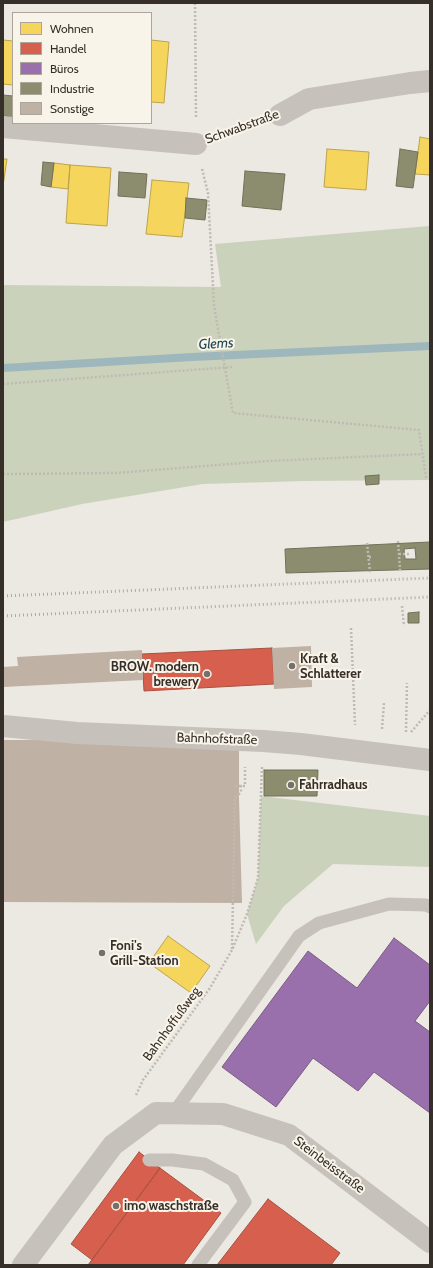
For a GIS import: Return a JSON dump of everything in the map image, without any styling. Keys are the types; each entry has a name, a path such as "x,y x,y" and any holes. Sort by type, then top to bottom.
{"street":[{"name":"Schwabstraße","path":"280,115 309,99 430,81"},
{"name":"Schwabstraße","path":"3,126 196,144"},
{"name":"Bahnhofstraße","path":"3,726 76,737 278,742 333,747 430,760"},
{"name":"Steinbeisstraße","path":"23,1265 113,1145 156,1113 223,1114 289,1135 430,1242"}],"lane":[{"path":"173,1114 299,936 319,922 389,904 426,905 430,907"},
{"path":"149,1160 172,1160 204,1164 233,1180 245,1202 198,1265"}],"path":[{"path":"195,3 196,144 208,193 214,306 233,413 419,430 426,478"},
{"name":"Schwabstraße","path":"196,144 280,115"},
{"path":"3,384 232,367"},
{"path":"3,474 116,473 268,461 423,454"},
{"path":"398,541 400,570"},
{"path":"367,543 370,572"},
{"path":"399,554 410,554"},
{"path":"402,606 404,626"},
{"path":"403,618 408,618"},
{"path":"351,628 355,731"},
{"path":"407,683 406,737 430,710"},
{"name":"Bahnhoffußweg","path":"133,1102 143,1080 210,988 232,950 247,914 258,878 262,759"},
{"path":"232,950 235,798 241,792 241,786 235,786 245,786 246,765"}],"green space":[{"path":"430,226 430,480 203,484 82,504 3,522 3,285 221,287 215,244"},
{"path":"261,796 430,816 430,867 333,864 284,906 256,944 247,914 258,878"}],"building: Wohnen":[{"path":"3,40 12,41 12,85 3,84"},
{"path":"152,40 169,42 164,103 152,102"},
{"path":"420,137 430,139 430,175 415,174"},
{"path":"327,149 369,152 366,190 324,187"},
{"path":"3,159 7,159 3,186"},
{"path":"54,163 70,165 68,189 51,187"},
{"path":"70,165 111,168 107,226 66,223"},
{"path":"152,180 189,183 182,237 146,234"},
{"path":"168,936 210,966 191,993 149,963"}],"building: Handel":[{"path":"272,648 274,684 144,691 142,654"},
{"name":"imo waschstraße","path":"139,1152 160,1168 92,1260 71,1244"},
{"path":"160,1168 221,1213 183,1265 88,1265"},
{"path":"268,1199 340,1253 331,1265 217,1265"}],"building: Büros":[{"path":"394,938 430,965 430,1001 415,1021 430,1032 430,1113 374,1072 358,1091 313,1058 276,1107 222,1067 308,951 357,988"}],"building: Industrie":[{"path":"3,95 12,96 12,117 3,116"},
{"path":"400,149 418,152 413,188 396,186"},
{"path":"43,162 54,163 51,187 41,185"},
{"path":"245,171 285,174 281,210 242,206"},
{"path":"119,172 147,174 145,198 118,196"},
{"path":"186,198 207,200 205,220 185,218"},
{"path":"379,475 379,484 366,485 365,476"},
{"path":"430,542 430,569 286,573 285,549"},
{"path":"415,548 416,559 405,559 404,549"},
{"path":"419,612 419,623 408,623 408,613"},
{"name":"Fahrradhaus","path":"264,770 318,770 317,796 264,796"}],"building: Sonstige":[{"name":"Kraft & Schlatterer","path":"311,646 312,687 274,689 272,648"},
{"path":"142,650 143,680 3,687 3,667 18,666 17,657"},
{"path":"3,740 75,740 239,747 242,903 3,902"}],"waterway":[{"name":"Glems","path":"3,368 192,357 430,346"}],"railway":[{"path":"3,596 430,578"},
{"path":"3,616 430,597"}],"place":[{"name":"Kraft & Schlatterer","path":"292,666"},
{"name":"BROW. modern brewery","path":"207,674"},
{"name":"Fahrradhaus","path":"291,785"},
{"name":"Foni's Grill-Station","path":"102,953"},
{"name":"imo waschstraße","path":"116,1206"}]}
